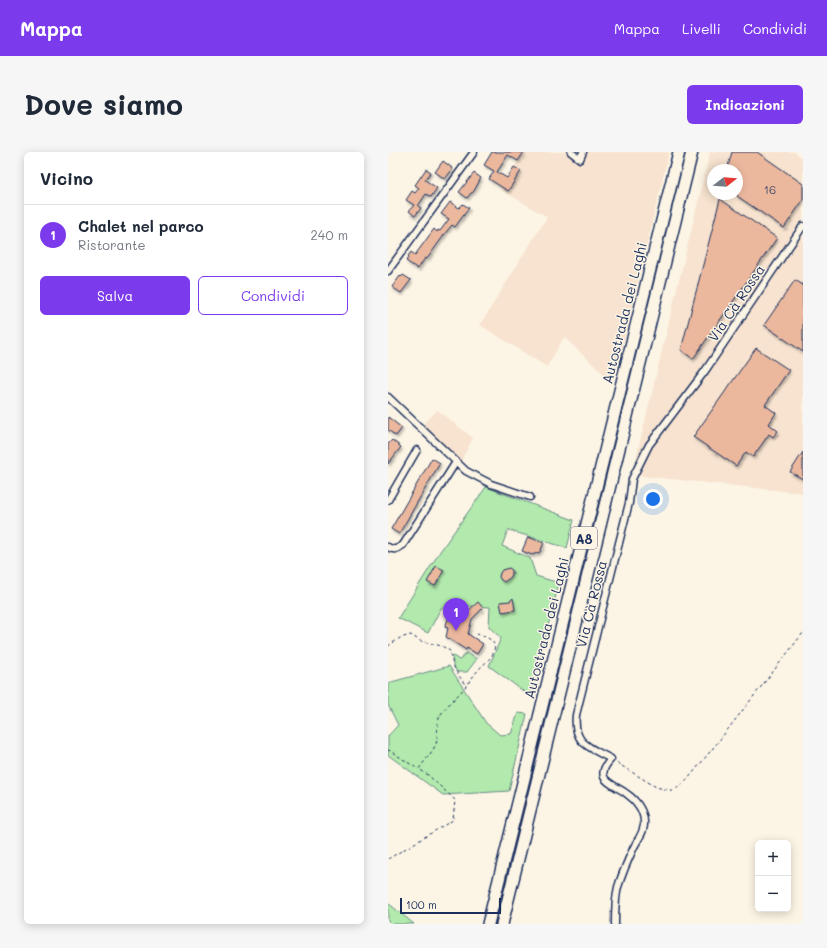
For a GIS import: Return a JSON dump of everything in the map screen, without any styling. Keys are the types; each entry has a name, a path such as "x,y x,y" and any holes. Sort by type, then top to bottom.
{"highway":[{"name":"Autostrada dei Laghi","path":"488,924 679,152"},
{"name":"Autostrada dei Laghi","path":"502,924 692,152"}],"street":[{"path":"388,271 474,152"},
{"path":"571,152 580,159 583,152"},
{"name":"Via Cà Rossa","path":"611,759 582,742 579,738 575,725 576,715 629,503 632,479 649,445 705,371 803,226"},
{"path":"388,397 466,471 491,484 530,497"},
{"path":"388,500 390,492 418,450"},
{"path":"388,547 396,550 403,545 456,462"},
{"path":"611,759 604,770 604,776 607,782 627,793 640,807 644,821 643,829 618,887 615,905 615,924"}],"path":[{"path":"611,759 656,787 672,790 679,787 687,780 718,742 803,633"},
{"path":"418,769 436,744 438,736 437,722 441,715 480,667 490,659 494,650 494,642 490,638 477,634"},
{"path":"388,646 400,638 411,635 420,641 442,646 450,651 452,664 466,686"},
{"path":"388,751 389,750 428,775 455,800 453,820 388,859"}],"shaded area":[{"path":"524,152 669,152 617,369 611,381 564,337 547,367 480,325 547,217 500,189"},
{"path":"710,152 795,152 803,159 803,493 632,475 707,164 707,200 743,200 743,164 707,164"},
{"path":"437,410 473,438 459,465 422,426"}],"green space":[{"path":"486,487 574,520 567,548 508,530 502,546 530,558 536,576 559,583 530,696 489,666 501,638 489,627 490,607 469,606 441,608 428,633 398,618 441,550"},
{"path":"466,653 477,659 467,672 457,672 453,665 452,655 459,660"},
{"path":"449,666 486,723 500,735 511,734 518,713 527,714 509,791 443,795 388,755 388,736 398,725 388,705 388,683"},
{"path":"388,903 414,924 388,924"}],"building":[{"path":"492,152 524,152 518,161 508,155 497,172 507,178 514,167 521,171 508,191 489,179 494,171 484,165"},
{"path":"732,152 757,152 803,184 803,200 784,228 743,200 743,164 729,164"},
{"path":"443,161 451,167 452,170 445,179 435,172"},
{"path":"426,169 431,172 425,180 437,188 431,197 426,194 418,206 421,208 415,216 409,211 414,205 406,200 412,191 415,193 419,188 415,185"},
{"path":"474,173 481,178 474,191 467,198 459,192"},
{"path":"720,200 721,200 777,238 693,359 681,350"},
{"path":"450,202 459,208 463,204 469,208 455,227 452,225 418,269 406,261 409,257 408,256 411,252 415,255 434,229 437,232 438,230 440,231 449,219 441,214"},
{"path":"403,275 411,280 401,293 392,287 400,276 401,277"},
{"path":"795,280 803,285 803,352 764,325"},
{"path":"756,348 789,370 765,405 776,413 769,424 778,431 773,437 769,434 753,457 746,452 736,466 693,437"},
{"path":"388,417 402,428 396,436 388,430"},
{"path":"392,440 401,447 388,464 388,444"},
{"path":"803,452 803,479 790,472"},
{"path":"432,458 440,463 399,534 391,529"},
{"path":"528,537 544,543 540,552 532,555 522,551"},
{"path":"436,566 444,570 435,586 427,582"},
{"path":"509,568 512,570 511,577 504,582 499,577 500,573 502,570"},
{"path":"513,598 515,610 502,612 500,602 510,601"},
{"path":"478,602 483,608 472,619 468,634 483,644 477,654 467,648 466,650 446,637 448,628 445,627 450,614 459,616 461,609 468,611"}],"place":[{"name":"Chalet nel parco","path":"456,631"}]}
